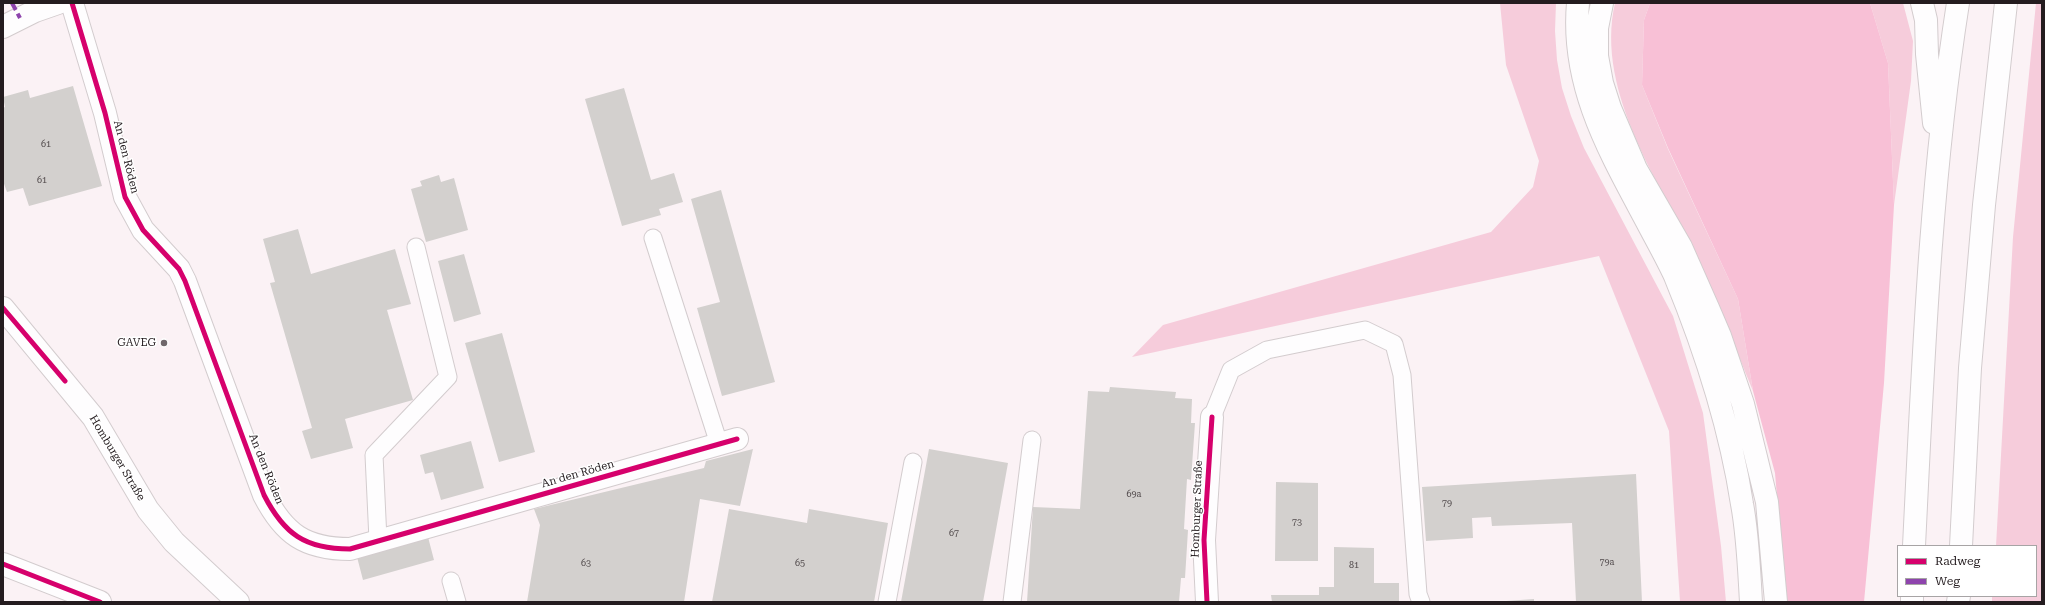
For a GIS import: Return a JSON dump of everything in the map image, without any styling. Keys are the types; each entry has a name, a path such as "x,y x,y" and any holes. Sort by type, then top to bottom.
{"main road":[{"path":"12,16 58,3"},
{"name":"An den Röden","path":"72,3 105,113 125,197 144,230 179,269 185,281 264,495 273,513 289,532 297,537 331,549 350,549 728,442"},
{"path":"1578,3 1577,30 1579,57 1591,109 1604,138 1674,275 1708,362 1731,450 1742,504 1748,550 1751,602"},
{"path":"1602,3 1597,28 1597,56 1602,83 1610,108 1636,168 1681,247 1720,336 1743,404 1767,502 1776,602"},
{"path":"1922,3 1926,20 1927,54 1938,164"},
{"path":"1914,545 1922,392 1938,164 1958,3"},
{"path":"1961,545 1970,368 1984,205 2006,3"},
{"name":"Homburger Straße","path":"3,308 93,417 148,510 174,542 238,602"},
{"name":"Homburger Straße","path":"1207,602 1204,540 1212,417"},
{"path":"3,564 100,602"}],"lane":[{"path":"653,238 728,442"},
{"path":"378,540 374,454 448,377 416,247"},
{"path":"1212,417 1231,370 1267,350 1365,330 1394,344 1402,375 1418,594 1421,602"},
{"path":"1012,602 1032,440"},
{"path":"887,602 914,462"},
{"path":"451,582 457,602"}],"shaded area":[{"path":"1500,3 1556,3 1555,31 1557,60 1562,88 1571,116 1584,148 1673,316 1703,413 1721,546 1726,602 1680,602 1669,431 1599,256 1132,357 1163,325 1491,232 1533,187 1539,161 1506,65"},
{"path":"1615,3 1650,3 1644,20 1642,85 1668,149 1738,299 1753,391 1708,283 1636,140 1623,106 1614,72 1611,37"},
{"path":"1650,3 1870,3 1888,63 1894,205 1884,383 1864,602 1786,602 1775,473 1753,391 1738,299 1668,148 1642,85 1644,20"},
{"path":"1870,3 1903,3 1913,41 1911,81 1894,205 1888,63"},
{"path":"2036,3 2042,3 2042,602 1992,602 1992,597 2037,597 2037,545 1996,545 2013,237"}],"building":[{"path":"73,86 102,186 29,206 23,188 7,192 3,181 3,108 5,107 3,97 28,90 30,98"},
{"path":"624,88 651,180 674,173 683,202 659,209 661,215 622,226 585,99"},
{"path":"439,175 441,182 454,178 468,230 426,242 411,189 422,186 420,181"},
{"path":"721,190 775,382 722,396 697,308 720,302 691,199"},
{"path":"298,229 311,274 395,249 411,304 387,310 413,400 345,419 353,448 311,459 302,431 312,428 270,283 275,282 263,239"},
{"path":"464,254 481,314 454,322 438,261"},
{"path":"502,333 535,452 499,462 465,343"},
{"path":"1110,387 1176,392 1175,398 1192,399 1191,423 1195,423 1191,480 1187,479 1184,529 1188,530 1185,578 1181,578 1179,602 1027,602 1033,507 1080,509 1088,391 1109,392"},
{"path":"471,441 484,488 441,500 433,472 425,474 420,455"},
{"path":"753,449 740,506 700,499 684,602 527,602 540,525 534,509 704,468 706,461"},
{"path":"929,449 1008,463 983,602 901,602"},
{"path":"1636,474 1642,602 1576,602 1572,523 1492,526 1491,517 1472,518 1473,538 1426,541 1422,487"},
{"path":"1276,482 1318,483 1318,561 1275,561"},
{"path":"729,509 807,523 809,509 888,523 874,602 712,602"},
{"path":"428,537 434,560 363,580 357,557"},
{"path":"1334,547 1374,548 1374,583 1399,583 1399,602 1272,602 1271,595 1319,595 1319,587 1334,587"},
{"path":"1534,599 1534,602 1506,602 1506,601"}],"marked path":[{"path":"12,3 20,18"}],"cycle path":[{"path":"72,3 105,113 125,197 143,230 179,269 185,281 264,495 280,520 298,537 320,546 350,549 737,439"},
{"path":"3,308 65,381"},
{"path":"1207,602 1204,540 1212,417"},
{"path":"3,564 100,602"}],"place":[{"name":"GAVEG","path":"164,343"}]}
